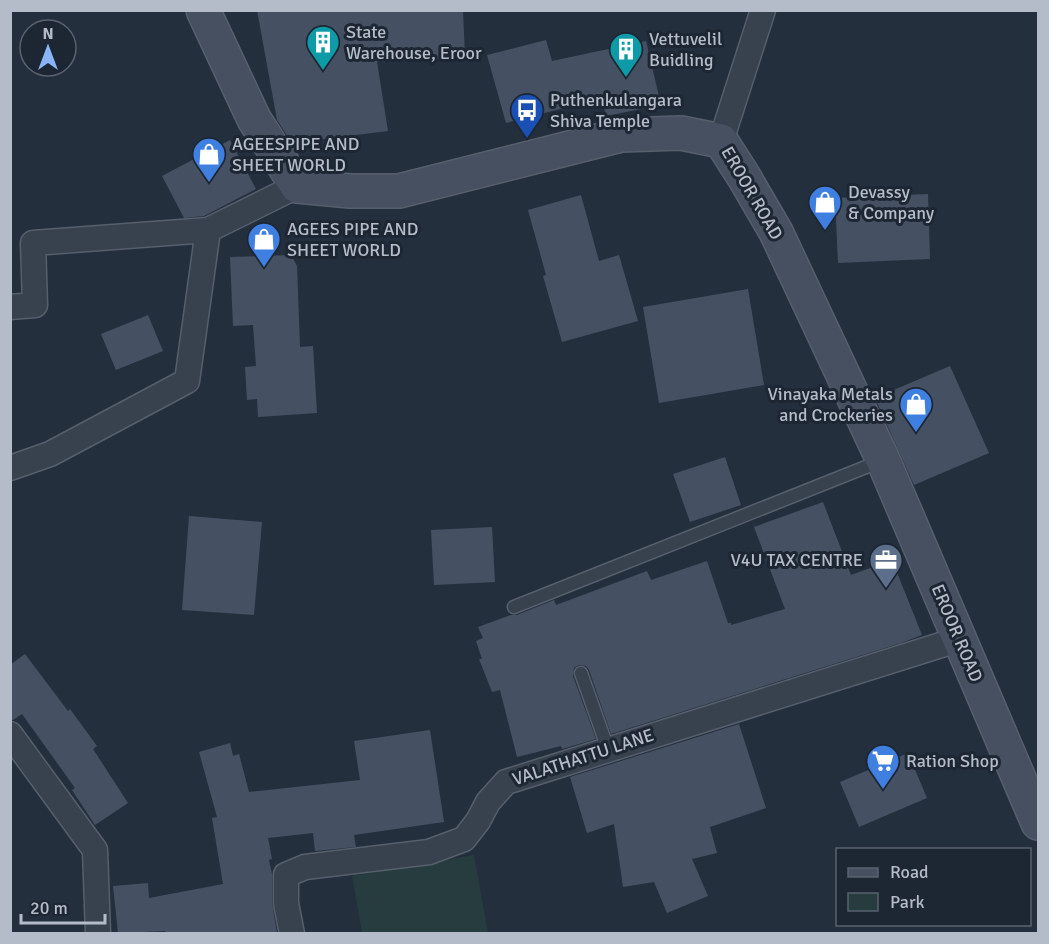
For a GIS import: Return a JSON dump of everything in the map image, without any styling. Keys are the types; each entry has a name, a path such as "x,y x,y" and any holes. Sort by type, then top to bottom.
{"main road":[{"path":"203,10 254,119 297,186"},
{"name":"EROOR ROAD","path":"297,186 350,191 399,190 621,135 681,133 721,141 776,232 883,460 1038,823"}],"street":[{"path":"721,141 763,10"},
{"path":"10,307 35,305 33,243 208,230 297,186"},
{"path":"10,468 50,454 187,381 208,230"},
{"name":"VALATHATTU LANE","path":"292,933 286,903 286,875 305,867 429,852 464,839 478,821 488,802 506,782 960,639"},
{"path":"10,734 95,850 98,933"}],"lane":[{"path":"514,607 883,460"},
{"path":"581,673 608,749"}],"green space":[{"path":"474,855 488,933 362,933 352,876"}],"building":[{"name":"State Warehouse, Eroor","path":"257,10 463,10 465,58 377,62 388,131 292,143 277,120"},
{"path":"546,40 552,61 646,41 661,105 606,116 602,98 506,123 487,55"},
{"name":"AGEESPIPE AND SHEET WORLD","path":"230,140 256,189 204,216 184,218 162,176"},
{"path":"928,194 930,259 838,263 835,198"},
{"path":"581,195 599,261 619,255 638,321 562,342 543,276 546,275 528,210"},
{"path":"291,255 297,266 300,347 313,346 317,413 258,417 257,399 247,400 245,367 256,366 253,325 233,326 230,257"},
{"path":"748,289 764,385 659,403 643,307"},
{"path":"148,315 163,351 116,370 101,334"},
{"path":"950,366 989,453 914,485 875,398"},
{"path":"725,457 741,505 690,522 673,474"},
{"path":"823,502 851,575 892,560 922,635 611,734 589,670 586,666 579,665 574,668 573,676 596,739 562,749 561,746 517,757 500,690 492,692 479,659 482,659 476,641 483,638 478,627 554,600 556,605 647,571 651,580 707,561 728,623 731,625 785,609 754,527"},
{"path":"189,516 262,522 254,615 182,610"},
{"path":"492,527 495,582 434,585 431,530"},
{"path":"25,654 97,746 93,749 128,803 95,825 72,790 75,788 22,714 10,720 10,665"},
{"path":"739,724 766,808 710,827 717,853 692,859 708,896 667,913 654,882 623,887 614,824 587,833 570,777"},
{"path":"430,730 444,822 354,835 356,847 315,851 313,833 268,838 272,859 269,860 272,874 272,903 277,933 166,933 165,931 118,933 113,886 148,883 149,898 223,884 212,818 217,817 199,752 230,743 233,756 239,754 249,792 360,780 354,741"},
{"name":"Ration Shop","path":"908,753 927,798 859,827 840,782"}],"place":[{"name":"State Warehouse, Eroor","path":"323,71"},
{"name":"Vettuvelil Buidling","path":"626,78"},
{"name":"Puthenkulangara Shiva Temple","path":"527,139"},
{"name":"AGEESPIPE AND SHEET WORLD","path":"209,183"},
{"name":"Devassy & Company","path":"825,231"},
{"name":"AGEES PIPE AND SHEET WORLD","path":"264,268"},
{"name":"Vinayaka Metals and Crockeries","path":"916,433"},
{"name":"V4U TAX CENTRE","path":"886,589"},
{"name":"Ration Shop","path":"883,790"}]}
